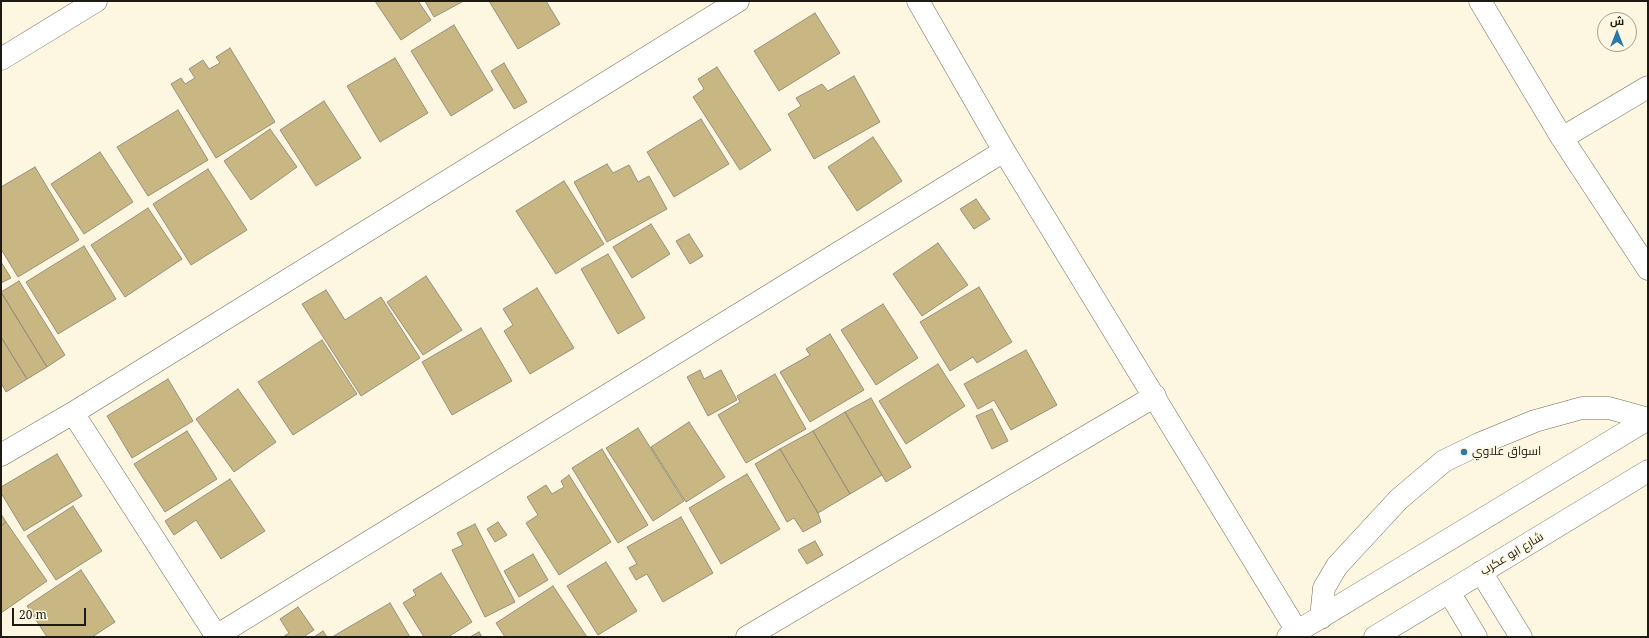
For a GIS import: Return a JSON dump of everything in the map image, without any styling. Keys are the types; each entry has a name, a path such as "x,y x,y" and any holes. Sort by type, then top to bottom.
{"street":[{"path":"1,59 96,1"},
{"path":"1,455 73,413 738,1"},
{"path":"918,1 1004,151 1155,396 1292,634 1321,618 1648,419"},
{"path":"1480,1 1562,138 1648,269"},
{"path":"1562,138 1648,86"},
{"path":"73,413 217,636 1004,151"},
{"path":"747,637 1155,396"},
{"path":"1321,618 1324,588 1337,566 1399,499 1444,461 1479,444 1535,421 1582,408 1609,408 1648,419"},
{"name":"شارع ابو عكرب","path":"1375,637 1648,471"},
{"path":"1481,572 1521,637"},
{"path":"1449,592 1476,637"}],"building":[{"path":"375,1 418,1 431,20 401,40"},
{"path":"425,1 461,1 462,2 434,17"},
{"path":"489,1 546,1 560,24 518,49"},
{"path":"815,13 840,53 779,91 754,51"},
{"path":"454,25 493,90 451,116 411,51"},
{"path":"230,48 275,122 216,158 171,84 181,78 185,84 195,78 189,69 203,60 209,69 220,63 216,57"},
{"path":"395,58 428,113 380,142 347,86"},
{"path":"504,63 527,102 514,109 491,71"},
{"path":"717,67 771,150 740,170 693,97 704,89 698,79"},
{"path":"854,76 880,122 814,159 788,114 801,106 796,98 822,84 828,91"},
{"path":"324,101 361,158 316,186 280,130"},
{"path":"178,110 208,160 148,196 117,147"},
{"path":"701,119 729,164 674,197 647,152"},
{"path":"270,129 297,167 251,200 224,161"},
{"path":"873,137 902,181 857,211 828,167"},
{"path":"100,152 133,202 84,234 51,184"},
{"path":"607,164 613,173 629,165 638,182 649,176 667,209 607,242 574,182"},
{"path":"35,167 79,240 18,277 1,249 1,187"},
{"path":"208,169 247,230 191,265 153,204"},
{"path":"564,181 604,244 556,274 516,211"},
{"path":"976,199 990,219 974,229 960,209"},
{"path":"148,208 182,259 125,297 91,245"},
{"path":"651,224 670,254 632,278 613,247"},
{"path":"689,234 703,256 690,264 676,241"},
{"path":"938,243 968,285 922,316 893,274"},
{"path":"84,246 116,299 58,334 26,282"},
{"path":"608,254 645,318 618,334 581,269"},
{"path":"1,262 11,278 1,283"},
{"path":"426,276 462,330 423,355 387,302"},
{"path":"19,281 65,355 47,367 1,292"},
{"path":"979,287 1012,342 977,363 973,357 950,371 920,322"},
{"path":"537,288 574,348 530,374 504,331 513,325 503,309"},
{"path":"326,290 345,320 381,297 420,358 361,396 302,304"},
{"path":"1,292 47,367 27,379 1,337"},
{"path":"883,304 918,358 876,385 841,330"},
{"path":"481,328 512,381 452,415 422,362"},
{"path":"830,334 864,390 810,422 780,372 810,355 806,349"},
{"path":"1,337 27,379 6,392 1,383"},
{"path":"322,340 357,394 293,435 258,382"},
{"path":"1026,350 1057,405 1011,430 994,400 978,409 964,384"},
{"path":"938,364 965,406 906,444 879,401"},
{"path":"700,370 704,379 721,370 737,400 708,416 687,377"},
{"path":"775,374 806,429 746,463 718,415 740,402 737,396"},
{"path":"168,379 193,421 132,458 107,416"},
{"path":"238,389 276,442 234,472 196,419"},
{"path":"871,398 911,467 886,482 845,412"},
{"path":"992,409 1008,441 992,449 976,416"},
{"path":"845,412 882,475 850,494 813,431"},
{"path":"689,422 725,477 686,502 651,447"},
{"path":"638,428 684,501 653,521 606,448"},
{"path":"187,431 217,479 165,512 134,464"},
{"path":"813,431 850,494 818,513 780,449"},
{"path":"602,449 648,525 618,543 572,468"},
{"path":"780,449 818,513 821,522 803,532 794,518 787,522 755,464"},
{"path":"57,454 82,496 24,531 1,493 1,487"},
{"path":"747,474 780,529 721,564 689,508"},
{"path":"569,475 611,542 559,575 526,523 538,515 527,497 546,485 552,494 564,487 561,481"},
{"path":"230,479 265,531 221,559 196,520 174,535 165,521"},
{"path":"73,506 102,551 56,580 27,536"},
{"path":"1,514 6,522 1,526"},
{"path":"681,517 713,573 663,602 647,574 636,580 629,568 637,564 627,547"},
{"path":"6,522 47,581 1,613 1,526"},
{"path":"498,522 507,535 495,542 487,529"},
{"path":"475,524 515,602 485,617 452,550 463,545 457,533"},
{"path":"815,541 823,555 807,564 798,550"},
{"path":"533,554 548,580 519,597 504,571"},
{"path":"606,562 637,611 598,635 567,586"},
{"path":"81,570 115,622 92,637 47,637 27,606"},
{"path":"441,573 472,622 448,637 424,637 403,603 416,595 413,590"},
{"path":"553,586 587,637 505,637 496,623"},
{"path":"390,603 410,637 332,637"},
{"path":"298,607 314,630 303,637 283,637 289,633 280,619"},
{"path":"323,631 327,637 314,637"},
{"path":"479,632 482,637 470,637"}],"place":[{"name":"اسواق علاوي","path":"1464,452"}]}
